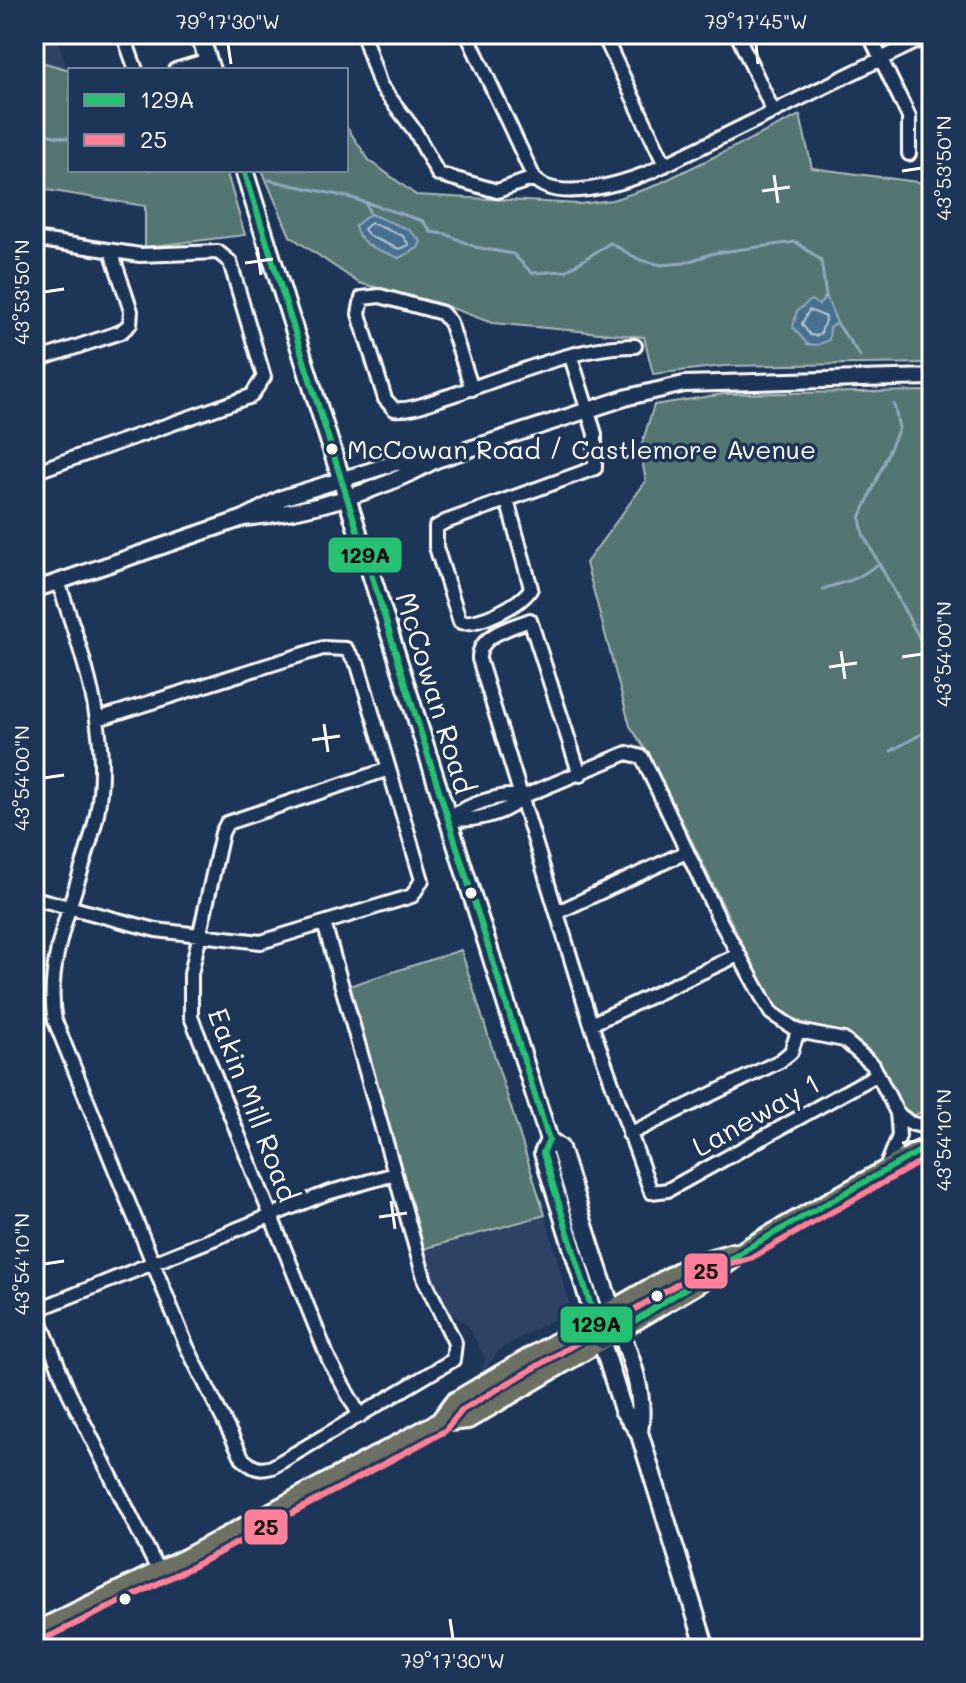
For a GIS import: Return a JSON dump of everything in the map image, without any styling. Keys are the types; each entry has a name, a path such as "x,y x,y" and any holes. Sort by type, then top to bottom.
{"main road":[{"path":"199,37 209,65"},
{"name":"McCowan Road","path":"245,172 549,1140 560,1148 621,1329 644,1404 639,1432"},
{"name":"McCowan Road","path":"549,1140 543,1153 623,1410 639,1432 706,1649"},
{"path":"34,1633 159,1572 440,1422 468,1419 602,1342 700,1282 748,1248 932,1144"},
{"path":"440,1422 455,1402 691,1265 748,1248"}],"street":[{"path":"123,34 135,68"},
{"path":"363,34 380,85 415,131 438,174 497,191 534,178"},
{"path":"467,34 534,178 551,189 583,189 632,180 932,34"},
{"path":"603,34 665,165"},
{"path":"737,34 773,111"},
{"path":"869,34 909,117 909,154"},
{"path":"189,68 209,65"},
{"path":"34,239 151,255 211,250 225,257 263,370 262,385 251,396 34,472"},
{"path":"34,361 121,332 130,324 131,311 111,251"},
{"path":"472,389 450,322 442,313 380,296 362,298 359,314 388,404 402,410 472,389 608,345 635,346"},
{"path":"507,500 531,588 522,599 471,623 460,622 436,547 436,527 507,500 595,468 596,441 571,357"},
{"path":"244,518 282,515 346,497 402,479 436,460 659,388 707,381 932,377"},
{"path":"34,590 244,518 279,499 395,463 436,460"},
{"path":"58,581 92,688 98,719 101,780 97,814 51,983 55,1021 187,1347 243,1459 252,1468 262,1470 449,1364 456,1349 425,1281 324,923"},
{"path":"580,775 530,620 486,640 479,654 591,1024 629,1134 780,1061 791,1052 798,1031"},
{"path":"34,898 141,927 261,942 412,896 422,880 352,653 341,648 323,648 98,719"},
{"path":"447,819 467,821 515,805 522,797 627,753 637,754 645,762 686,852 771,1013 798,1031 844,1040 866,1057 878,1074 897,1113 899,1136 886,1168"},
{"name":"Eakin Mill Road","path":"360,1416 329,1360 270,1216 191,1017 188,988 222,833 227,823 389,769"},
{"path":"558,912 686,852"},
{"path":"591,1024 738,955"},
{"name":"Laneway 1","path":"629,1134 647,1188 655,1193 668,1190 878,1074"},
{"path":"897,1113 910,1123 932,1129"},
{"path":"159,1572 69,1393 35,1309 327,1193 395,1174"}],"shaded area":[{"path":"34,34 56,34 67,69 34,60"},
{"path":"545,1215 571,1309 499,1350 481,1376 485,1359 469,1327 445,1309 423,1249"}],"green space":[{"path":"34,60 68,69 68,172 227,172 245,235 145,247 145,206 34,188"},
{"path":"800,115 812,168 932,184 932,363 724,366 653,374 644,337 492,323 441,304 359,283 290,236 263,172 348,172 348,129 369,160 416,195 579,204 612,200 652,187"},
{"path":"932,391 932,1107 909,1118 878,1061 863,1045 837,1032 787,1015 767,995 652,760 630,726 586,563 646,481 640,450 654,405 724,394"},
{"path":"461,950 545,1215 423,1249 349,986"}],"water":[{"path":"370,214 408,229 421,241 418,248 399,258 366,243 355,226"},
{"path":"826,296 837,323 830,327 829,340 817,345 807,344 793,327 797,311 811,300 819,305"}],"waterway":[{"path":"34,132 68,139"},
{"path":"269,180 352,198 423,221 431,232 446,234 475,247 513,254 532,273 566,271 610,243 640,260 661,265 684,263 714,253 796,242 821,260 826,296"},
{"path":"366,204 370,214"},
{"path":"837,323 860,356"},
{"path":"894,404 899,428 860,518 863,534 932,661"},
{"path":"823,589 857,578 877,565"},
{"path":"891,751 932,728"}],"transit line":[{"name":"129A","path":"245,172 549,1140 543,1153 602,1342 748,1248 932,1144"},
{"name":"25","path":"38,1642 194,1566 445,1431 462,1410 695,1274 753,1257 932,1155"}],"place":[{"name":"McCowan Road / Castlemore Avenue","path":"332,449"}]}
